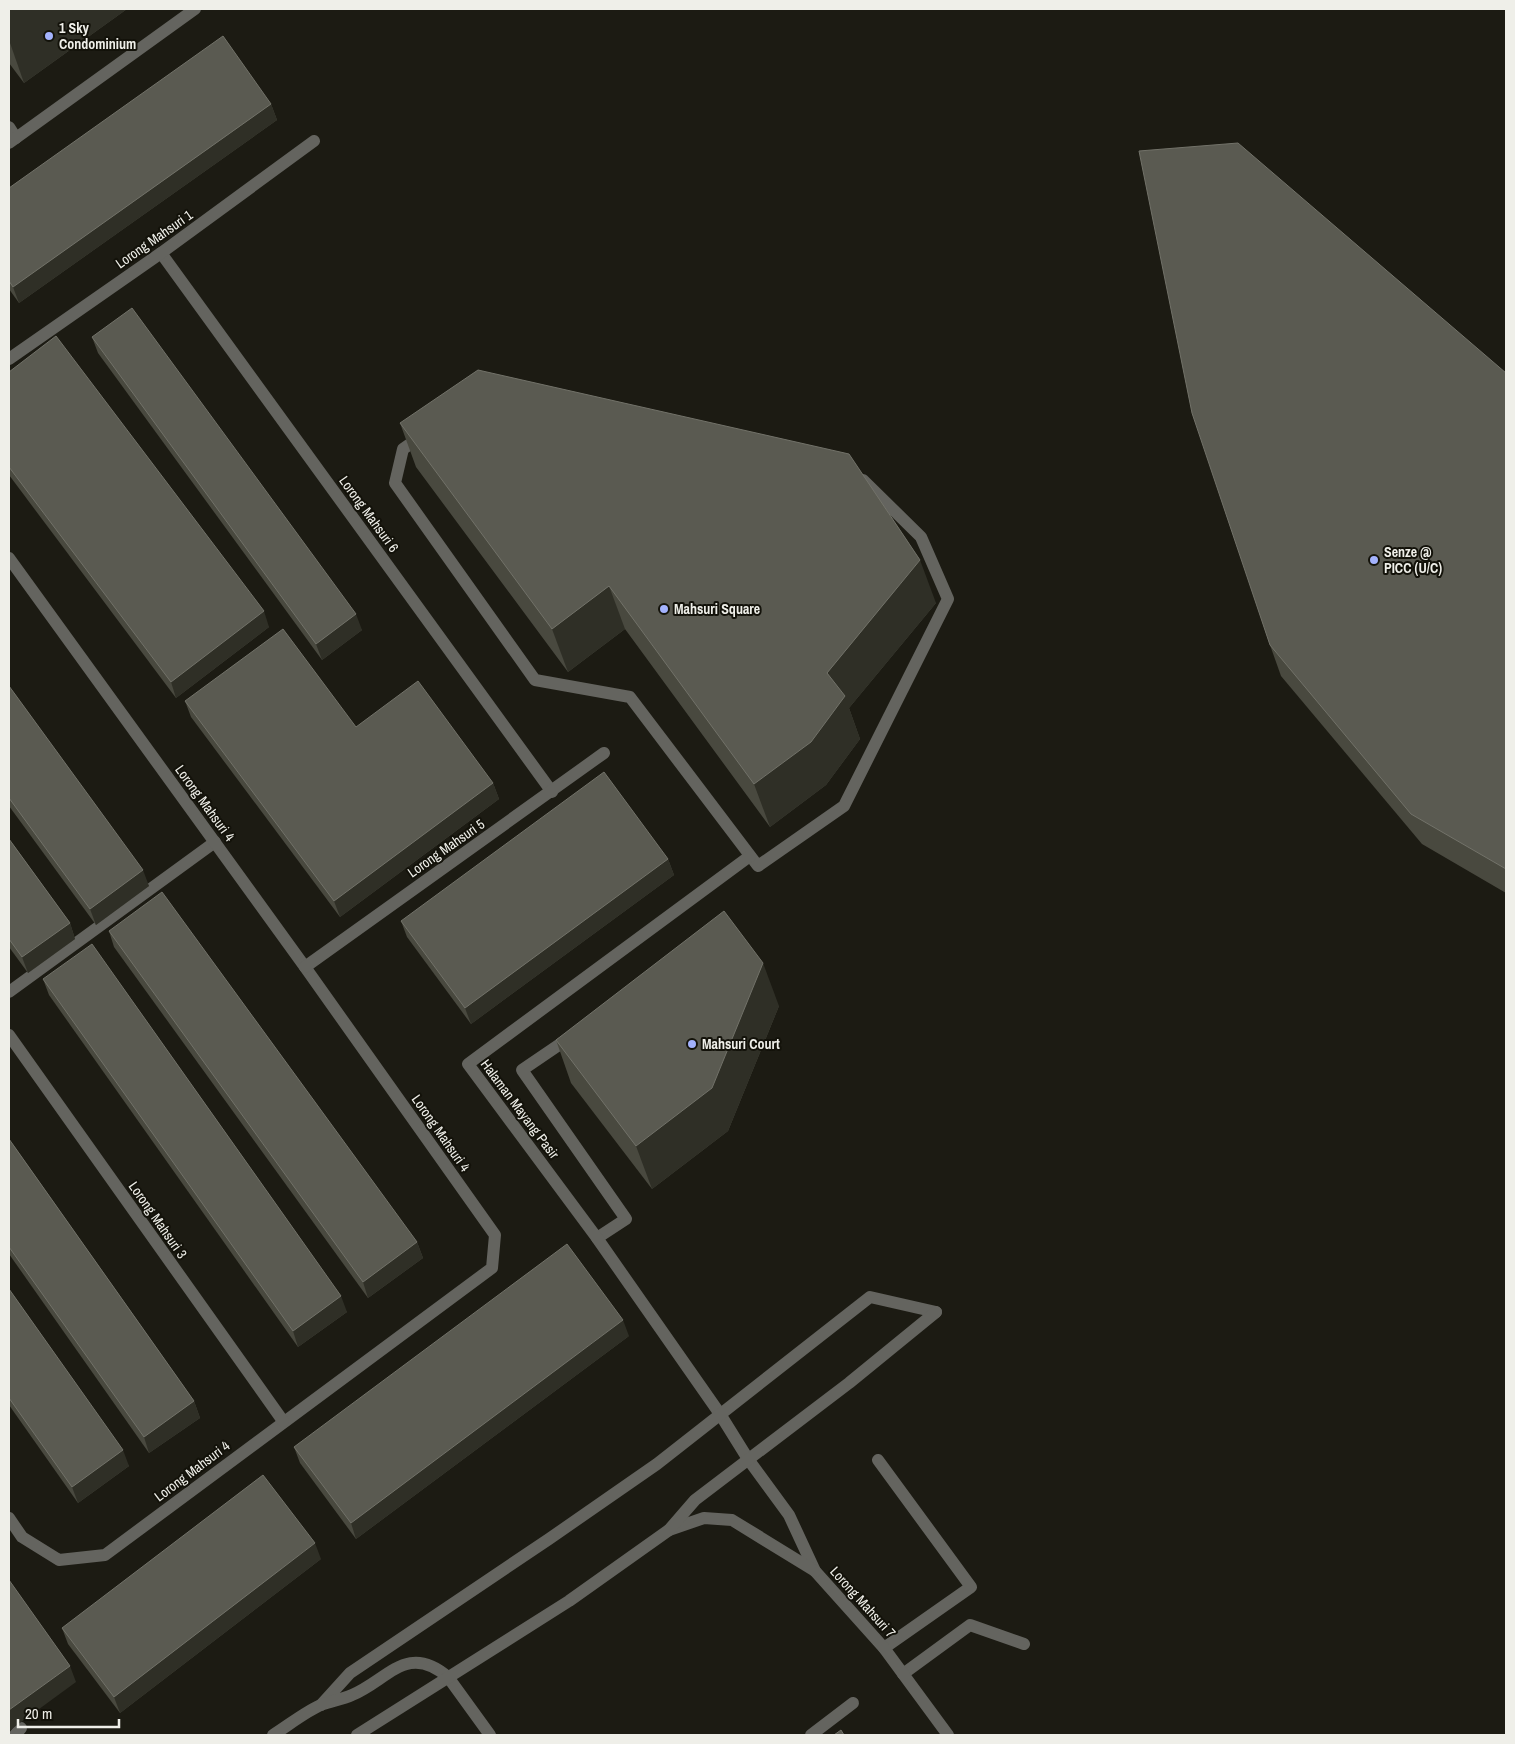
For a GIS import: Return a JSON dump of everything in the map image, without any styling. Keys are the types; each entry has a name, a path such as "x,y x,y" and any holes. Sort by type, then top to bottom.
{"street":[{"path":"11,136 195,9"},
{"name":"Lorong Mahsuri 1","path":"9,359 161,253 314,141"},
{"name":"Lorong Mahsuri 6","path":"161,253 552,792"},
{"path":"479,396 863,480 922,537 948,600 844,806 758,866 750,856 630,697 535,680 396,483 403,449 479,396"},
{"name":"Lorong Mahsuri 4","path":"9,558 305,967 495,1235 492,1268 105,1555 59,1560 22,1537 9,1518"},
{"name":"Lorong Mahsuri 5","path":"305,967 604,753"},
{"path":"9,992 215,842"},
{"name":"Halaman Mayang Pasir","path":"748,1459 720,1414 597,1238 468,1064 750,856"},
{"path":"586,1026 522,1070 626,1219 597,1238"},
{"name":"Lorong Mahsuri 3","path":"9,1035 283,1422"},
{"path":"321,1705 350,1673 657,1464 870,1297 936,1312 849,1383 695,1500 669,1530 569,1601 356,1735"},
{"name":"Lorong Mahsuri 7","path":"748,1459 789,1515 815,1571 884,1648 948,1735"},
{"path":"878,1460 971,1587 884,1648"},
{"path":"669,1530 704,1518 732,1520 815,1571"},
{"path":"903,1674 970,1625 1024,1644"},
{"path":"273,1735 321,1705 354,1694 395,1667 409,1663 423,1663 437,1667 448,1677 490,1735"},
{"path":"812,1735 853,1703"}],"building":[{"path":"223,36 271,104 13,287 9,281 9,188"},
{"name":"Senze @ PICC (U/C)","path":"1238,143 1506,373 1506,869 1411,814 1270,645 1192,413 1139,151"},
{"path":"132,308 356,614 316,644 92,337"},
{"path":"56,336 264,611 171,682 9,467 9,372"},
{"path":"478,370 849,454 920,560 827,673 845,696 811,742 754,784 609,586 552,629 400,423"},
{"path":"283,629 356,727 418,681 493,783 334,901 185,701"},
{"path":"9,686 143,870 90,909 9,798"},
{"path":"604,772 668,859 465,1008 401,921"},
{"path":"9,839 70,923 22,957 9,939"},
{"path":"162,892 417,1242 363,1282 109,931"},
{"name":"Mahsuri Court","path":"724,911 763,963 712,1088 636,1146 556,1040"},
{"path":"92,944 341,1296 293,1331 43,979"},
{"path":"9,1139 194,1401 144,1437 9,1247"},
{"path":"567,1244 623,1320 351,1523 294,1447"},
{"path":"9,1289 123,1450 72,1487 9,1398"},
{"path":"263,1475 315,1543 114,1697 62,1628"},
{"path":"9,1580 70,1666 9,1710"},
{"path":"841,1730 844,1735 834,1735"}],"place":[{"name":"1 Sky Condominium","path":"49,36"},
{"name":"Senze @ PICC (U/C)","path":"1374,560"},
{"name":"Mahsuri Square","path":"664,609"},
{"name":"Mahsuri Court","path":"692,1044"}]}
